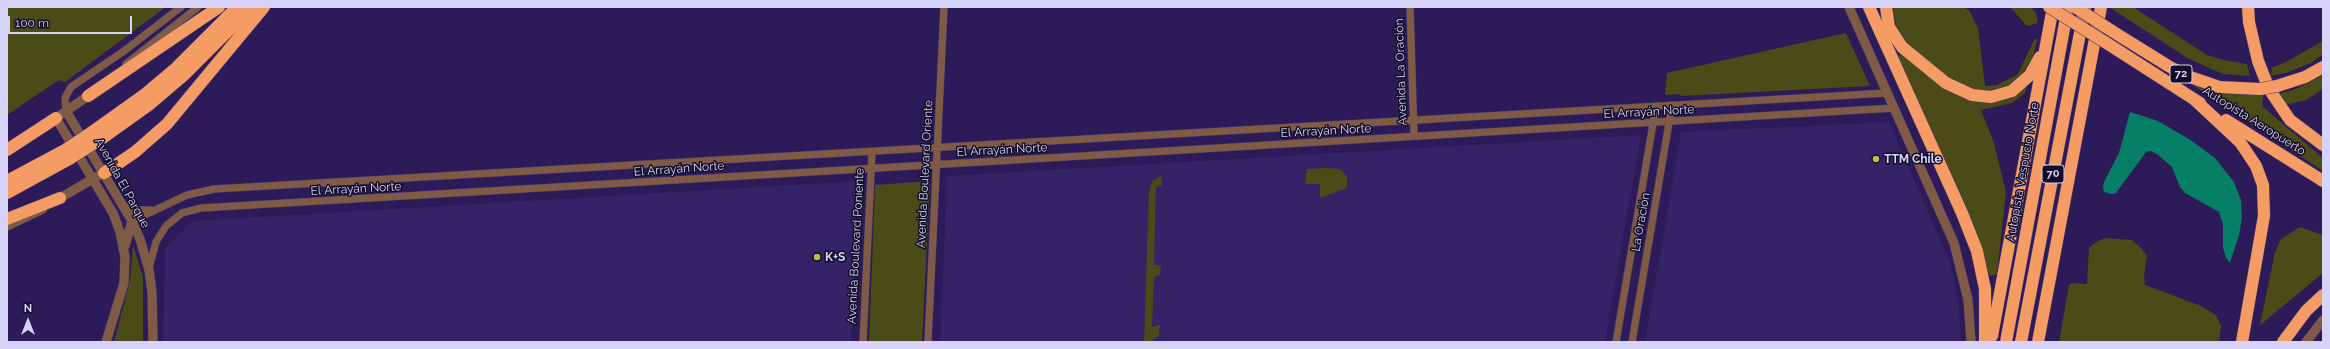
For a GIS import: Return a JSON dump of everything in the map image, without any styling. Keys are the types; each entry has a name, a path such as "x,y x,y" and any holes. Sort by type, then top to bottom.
{"highway":[{"path":"88,96 219,7"},
{"path":"98,135 176,68 237,7"},
{"path":"7,193 98,135 178,80 252,7"},
{"path":"104,172 135,152 167,124 264,7"},
{"path":"1869,7 1962,213 1977,251 1985,289 1985,342"},
{"path":"1886,7 1890,27 1902,47 1946,83 1962,92 1978,97 1999,96 2022,84 2034,69 2047,37"},
{"name":"Autopista Aeropuerto","path":"2050,7 2323,181"},
{"path":"1991,342 2053,7"},
{"name":"Autopista Vespucio Norte","path":"2006,342 2068,7"},
{"name":"Autopista Aeropuerto","path":"2075,7 2170,68 2219,87 2260,89 2277,86 2301,79 2323,66"},
{"name":"70","path":"2021,342 2085,7"},
{"path":"2038,342 2101,7"},
{"path":"2248,7 2249,22 2258,61 2269,90 2290,120 2323,145"},
{"path":"2194,100 2240,142 2256,166 2262,185 2264,216 2242,342"},
{"path":"7,150 56,118"},
{"path":"7,181 68,154"},
{"path":"7,219 60,198"},
{"path":"2283,342 2306,311 2323,295"},
{"path":"2044,311 2044,342"}],"street":[{"path":"66,111 65,98 71,87 182,7"},
{"path":"56,118 88,96 198,7"},
{"name":"Avenida Boulevard Oriente","path":"928,342 944,7"},
{"name":"Avenida La Oración","path":"1410,7 1414,136"},
{"path":"1849,7 1954,243 1968,300 1970,342"},
{"name":"El Arrayán Norte","path":"132,221 187,195 214,189 937,149 1887,92"},
{"name":"La Oración","path":"1632,342 1672,105"},
{"name":"La Oración","path":"1616,342 1656,106"},
{"name":"El Arrayán Norte","path":"148,270 156,242 166,226 182,213 201,208 1894,108"},
{"name":"Avenida El Parque","path":"66,111 104,172 132,221 148,270 153,307 153,342"},
{"name":"Avenida El Parque","path":"56,118 117,222 124,251 124,283 106,342"},
{"name":"Avenida Boulevard Poniente","path":"863,342 872,152"},
{"path":"7,227 36,214 104,172"},
{"path":"123,206 151,212"},
{"path":"124,251 132,221"},
{"path":"2306,342 2323,320"}],"shaded area":[{"path":"7,7 166,7 65,82 59,80 7,115"},
{"path":"1892,7 1962,7 1969,10 1978,28 1985,86 1997,85 2018,74 2035,38 2037,39 2033,57 2019,78 2008,86 1995,91 1980,93 1954,82 1906,44 1897,29"},
{"path":"2010,7 2031,7 2036,13 2038,23 2027,26"},
{"path":"2109,7 2133,7 2207,55 2247,64 2250,76 2223,74 2189,59"},
{"path":"1846,33 1870,86 1680,96 1679,94 1665,95 1667,73"},
{"path":"2323,41 2323,54 2311,63 2286,73 2270,76 2272,70 2271,68 2286,62"},
{"path":"1902,53 1961,95 2027,86 2025,93 2012,103 1981,110 1994,143 2006,192 1997,274 1991,276 1986,273 1896,57"},
{"path":"2323,75 2323,89 2306,100 2285,105 2278,94 2296,89"},
{"path":"2185,80 2245,93 2264,95 2262,102 2263,107 2323,158 2323,171"},
{"path":"2130,112 2158,121 2192,141 2215,158 2234,182 2241,200 2242,218 2239,235 2230,263 2226,258 2223,248 2223,224 2219,212 2185,193 2180,187 2172,167 2157,154 2151,151 2146,152 2116,193 2112,194 2104,192 2103,186 2119,153"},
{"path":"1889,122 1951,265 1959,309 1961,342 1645,342 1681,132"},
{"path":"1641,135 1605,342 940,342 947,176"},
{"path":"1307,169 1340,169 1347,176 1347,188 1320,198 1320,184 1305,184"},
{"path":"1161,176 1162,185 1156,187 1154,265 1161,265 1160,275 1154,277 1152,327 1160,325 1159,336 1152,340 1152,342 1144,342 1149,191 1153,181"},
{"path":"858,181 851,342 163,342 165,248 193,221"},
{"path":"930,181 922,342 869,342 875,185"},
{"path":"2300,227 2323,235 2323,273 2260,325 2275,252 2281,239"},
{"path":"2105,238 2132,240 2142,249 2147,256 2144,277 2145,285 2201,306 2216,315 2221,326 2219,342 2059,342 2069,285 2072,283 2087,284 2089,248 2096,242"},
{"path":"133,245 143,277 143,342 114,342 130,280"}],"place":[{"name":"TTM Chile","path":"1876,159"},
{"name":"K+S","path":"817,257"}]}
